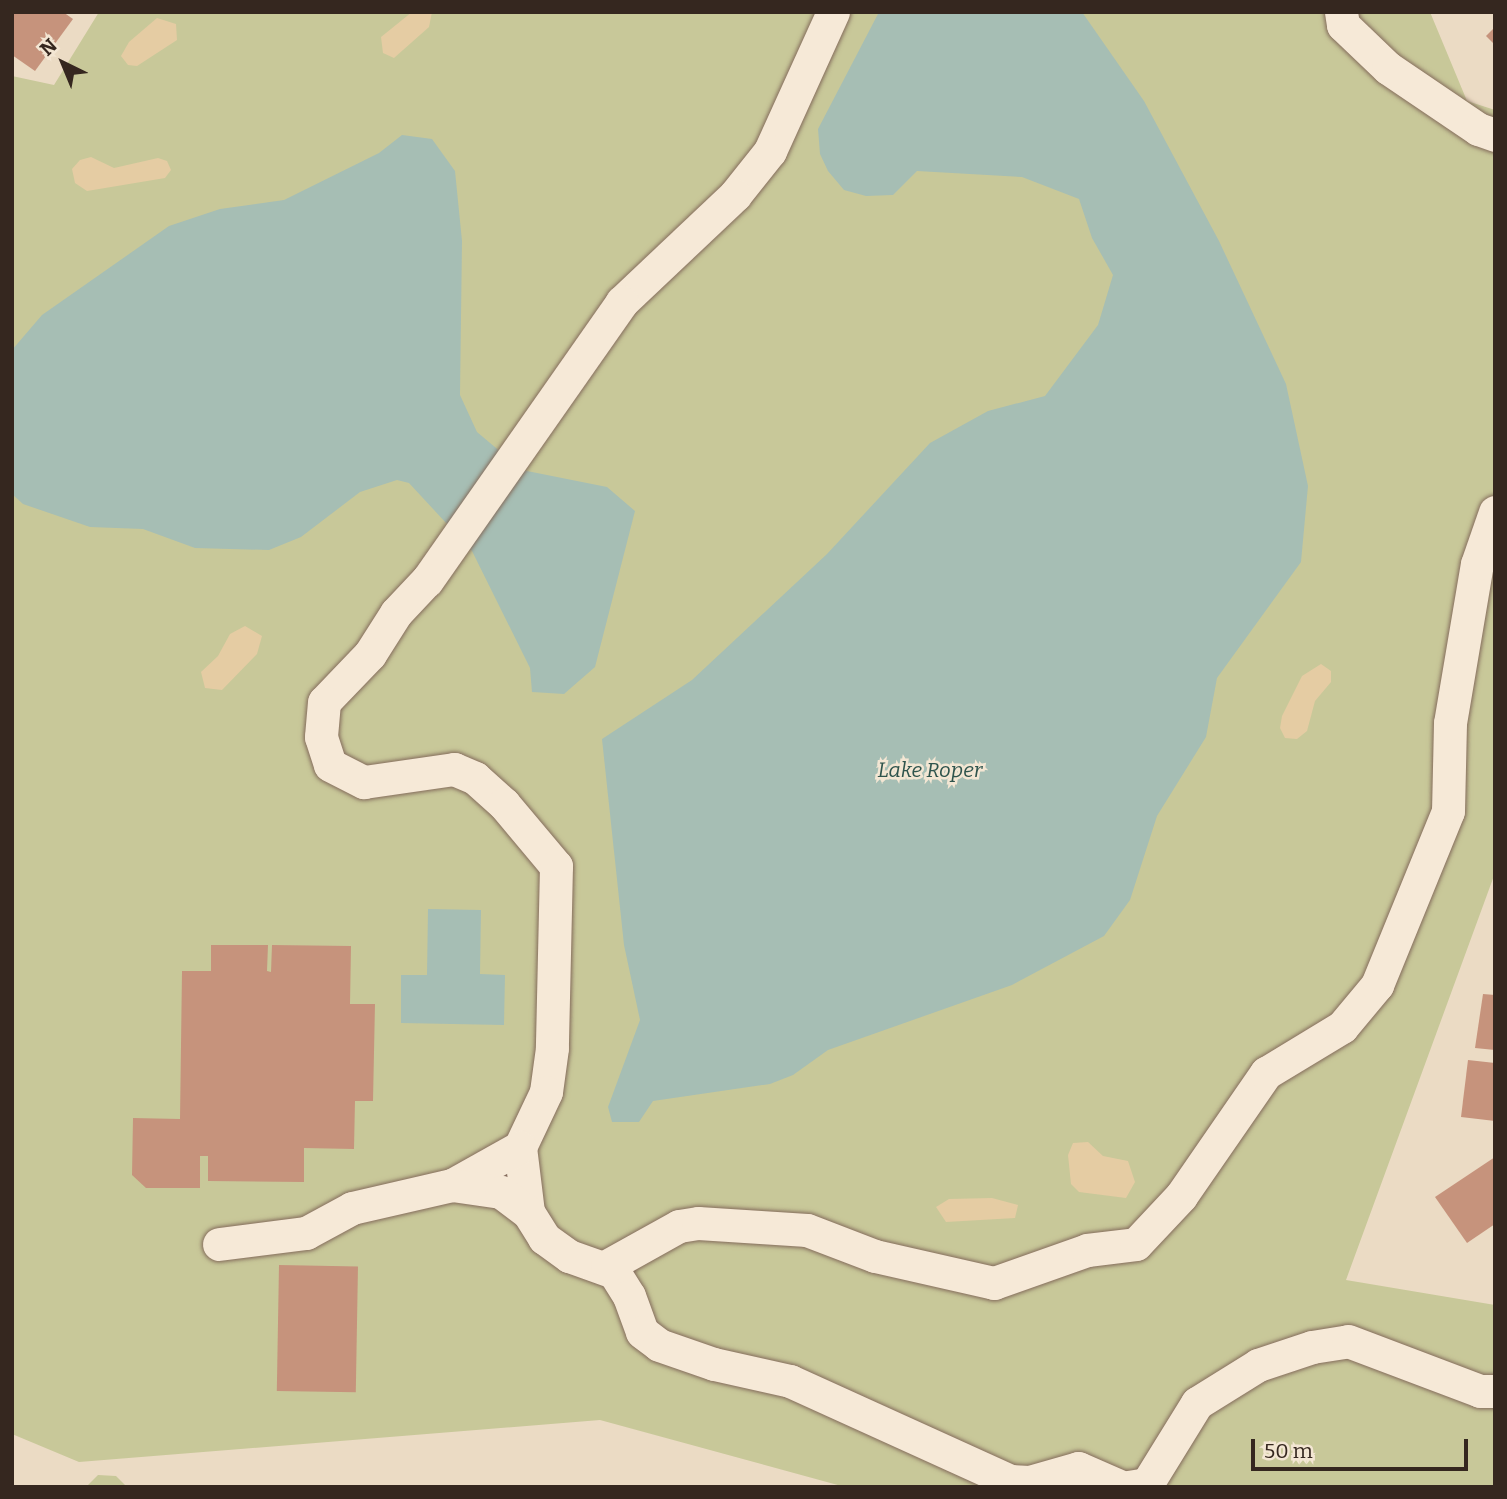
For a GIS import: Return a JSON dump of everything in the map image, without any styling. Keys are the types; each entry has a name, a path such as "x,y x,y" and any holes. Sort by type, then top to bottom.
{"lane":[{"path":"528,1212 520,1147 546,1092 552,1048 556,866 504,804 475,778 454,769 364,782 330,765 321,737 324,702 370,654 622,302 735,195 769,151 833,12"},
{"path":"1341,12 1343,25 1388,68 1478,129 1495,135"},
{"path":"452,1185 500,1192 528,1212 544,1238 587,1265 607,1266 679,1226 698,1223 807,1230 875,1256 994,1283 1087,1250 1136,1244 1181,1196 1266,1073 1342,1027 1377,985 1448,811 1450,723 1477,564 1495,512"},
{"path":"219,1244 306,1233 352,1208 452,1185 520,1147"},
{"path":"607,1266 629,1296 642,1332 659,1345 714,1364 790,1381 1010,1481 1029,1482 1078,1468 1122,1487"},
{"path":"1128,1487 1147,1484 1196,1403 1258,1365 1312,1347 1348,1341 1480,1391 1495,1391"}],"green space":[{"path":"99,12 1430,12 1467,101 1495,110 1495,873 1346,1280 1495,1305 1495,1487 845,1487 600,1420 79,1462 12,1434 12,76 54,85"},
{"path":"98,1475 116,1476 127,1487 86,1487"}],"sand":[{"path":"412,12 432,12 429,27 394,58 383,53 381,37"},
{"path":"157,18 176,24 177,40 137,66 128,65 121,56 129,42"},
{"path":"91,157 114,168 158,158 167,161 171,170 165,178 87,191 75,183 72,169 80,160"},
{"path":"245,626 262,636 257,654 222,690 205,688 201,672 218,656 230,634"},
{"path":"1321,664 1331,671 1331,682 1315,701 1307,731 1297,739 1285,738 1280,728 1282,716 1302,676"},
{"path":"1088,1142 1103,1156 1128,1161 1135,1182 1126,1198 1079,1192 1071,1184 1068,1155 1073,1143"},
{"path":"992,1198 1018,1205 1015,1218 946,1222 936,1207 949,1199"}],"water":[{"name":"Lake Roper","path":"879,12 1082,12 1144,101 1219,241 1286,384 1308,486 1301,562 1217,678 1206,737 1157,816 1130,900 1104,936 1012,985 828,1050 793,1075 770,1084 653,1101 639,1122 612,1122 608,1107 640,1020 624,945 602,739 692,680 827,554 930,443 988,411 1045,396 1098,325 1113,275 1092,238 1079,199 1022,177 917,171 893,195 866,196 844,190 828,171 820,154 818,129"},
{"path":"402,135 432,139 455,171 462,241 460,395 477,432 522,470 607,487 635,511 595,667 564,694 532,692 530,668 472,551 409,483 397,480 360,492 301,537 269,550 195,548 143,529 90,527 23,504 12,494 12,350 42,315 169,226 220,209 284,200 379,153"},
{"path":"428,909 481,910 480,974 505,975 504,1025 401,1023 401,975 427,975"}],"building":[{"path":"12,12 63,12 73,19 35,71 12,55"},
{"path":"1495,27 1495,45 1486,36"},
{"path":"211,945 268,945 267,971 271,972 272,945 351,946 350,1004 375,1004 373,1101 355,1101 354,1149 304,1148 304,1182 208,1181 208,1156 200,1156 200,1188 146,1188 132,1175 133,1118 180,1119 182,971 211,971"},
{"path":"1483,994 1495,995 1495,1050 1475,1048"},
{"path":"1468,1060 1495,1063 1495,1121 1461,1117"},
{"path":"1495,1157 1495,1224 1467,1243 1435,1197"},
{"path":"279,1265 358,1266 356,1392 277,1391"}]}
